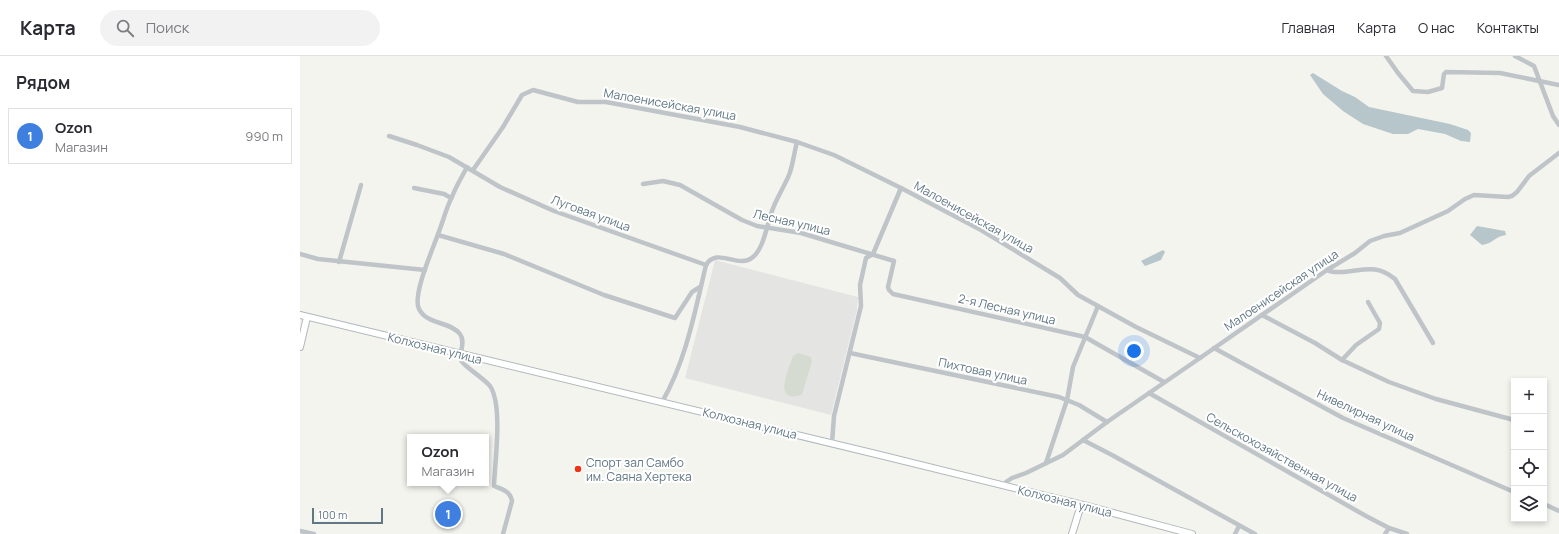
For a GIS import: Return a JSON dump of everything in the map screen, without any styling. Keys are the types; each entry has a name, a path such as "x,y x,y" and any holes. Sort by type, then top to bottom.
{"main road":[{"name":"Колхозная улица","path":"300,315 662,402 1081,505 1192,534"},
{"path":"300,347 307,317"},
{"path":"1072,534 1081,505"}],"street":[{"path":"1386,56 1398,74 1413,91 1428,92 1442,88 1444,74 1446,72 1500,73 1559,85"},
{"path":"1515,56 1534,66 1553,116 1559,125"},
{"name":"Малоенисейская улица","path":"473,170 504,127 522,95 533,90 578,102 606,102 740,127 797,142 834,155 901,188 981,230 1060,278 1078,295 1136,327 1200,358 1327,270 1355,253 1370,241 1384,236 1400,233 1448,211 1465,199 1474,195 1512,196 1529,176 1559,153"},
{"name":"Луговая улица","path":"389,136 449,157 500,187 554,211 706,265"},
{"path":"662,402 671,386 682,356 706,265 712,258 716,257 740,261 750,259 759,250 772,211 790,174 797,142"},
{"path":"468,167 451,198 425,270 417,299 418,308 424,315 435,322 454,329 459,333 462,338 462,354 460,358 462,362 479,375 490,387 496,404 494,486 508,492 512,501 503,534"},
{"name":"Лесная улица","path":"644,184 663,181 680,185 742,220 757,226 801,233 873,254"},
{"path":"339,262 361,185"},
{"path":"414,188 444,194 451,198"},
{"path":"832,444 834,416 861,306 860,285 866,258 873,254 901,188"},
{"path":"438,235 504,254 604,295 675,318 692,292 700,287"},
{"path":"300,254 318,259 339,262 425,270"},
{"name":"2-я Лесная улица","path":"873,254 894,261 888,287 893,294 1085,337 1164,382"},
{"path":"1327,270 1337,272 1375,269 1382,270 1389,274 1395,279 1433,343"},
{"path":"1342,360 1356,345 1379,329 1380,323 1368,302"},
{"path":"1046,463 1067,400 1073,367 1098,306"},
{"path":"1262,315 1315,343 1342,360 1389,382 1436,399 1511,419"},
{"name":"Нивелирная улица","path":"1214,348 1343,418 1511,491"},
{"name":"Пихтовая улица","path":"850,353 1067,400 1107,422"},
{"path":"1004,486 1006,482 1012,478 1063,455 1107,422 1200,358"},
{"name":"Сельскохозяйственная улица","path":"1149,393 1389,528 1407,534"},
{"path":"1083,440 1112,454 1255,534"},
{"path":"1547,505 1559,511"},
{"path":"1235,534 1239,526"},
{"path":"1385,534 1389,528"},
{"path":"300,530 314,534"}],"shaded area":[{"path":"1313,73 1342,91 1355,97 1369,107 1450,124 1468,130 1471,133 1470,142 1461,141 1445,134 1418,129 1408,134 1393,134 1363,124 1343,111 1323,94 1310,75"},
{"path":"1477,226 1505,231 1506,235 1482,245 1470,235"},
{"path":"1163,250 1165,252 1161,260 1145,266 1141,261"},
{"path":"715,260 858,297 857,310 831,415 685,378"},
{"path":"798,353 811,357 812,362 802,394 790,396 786,394 784,384 793,356"}],"place":[{"name":"Спорт зал Самбо им. Саяна Хертека","path":"578,469"},
{"name":"Ozon","path":"448,514"}]}
